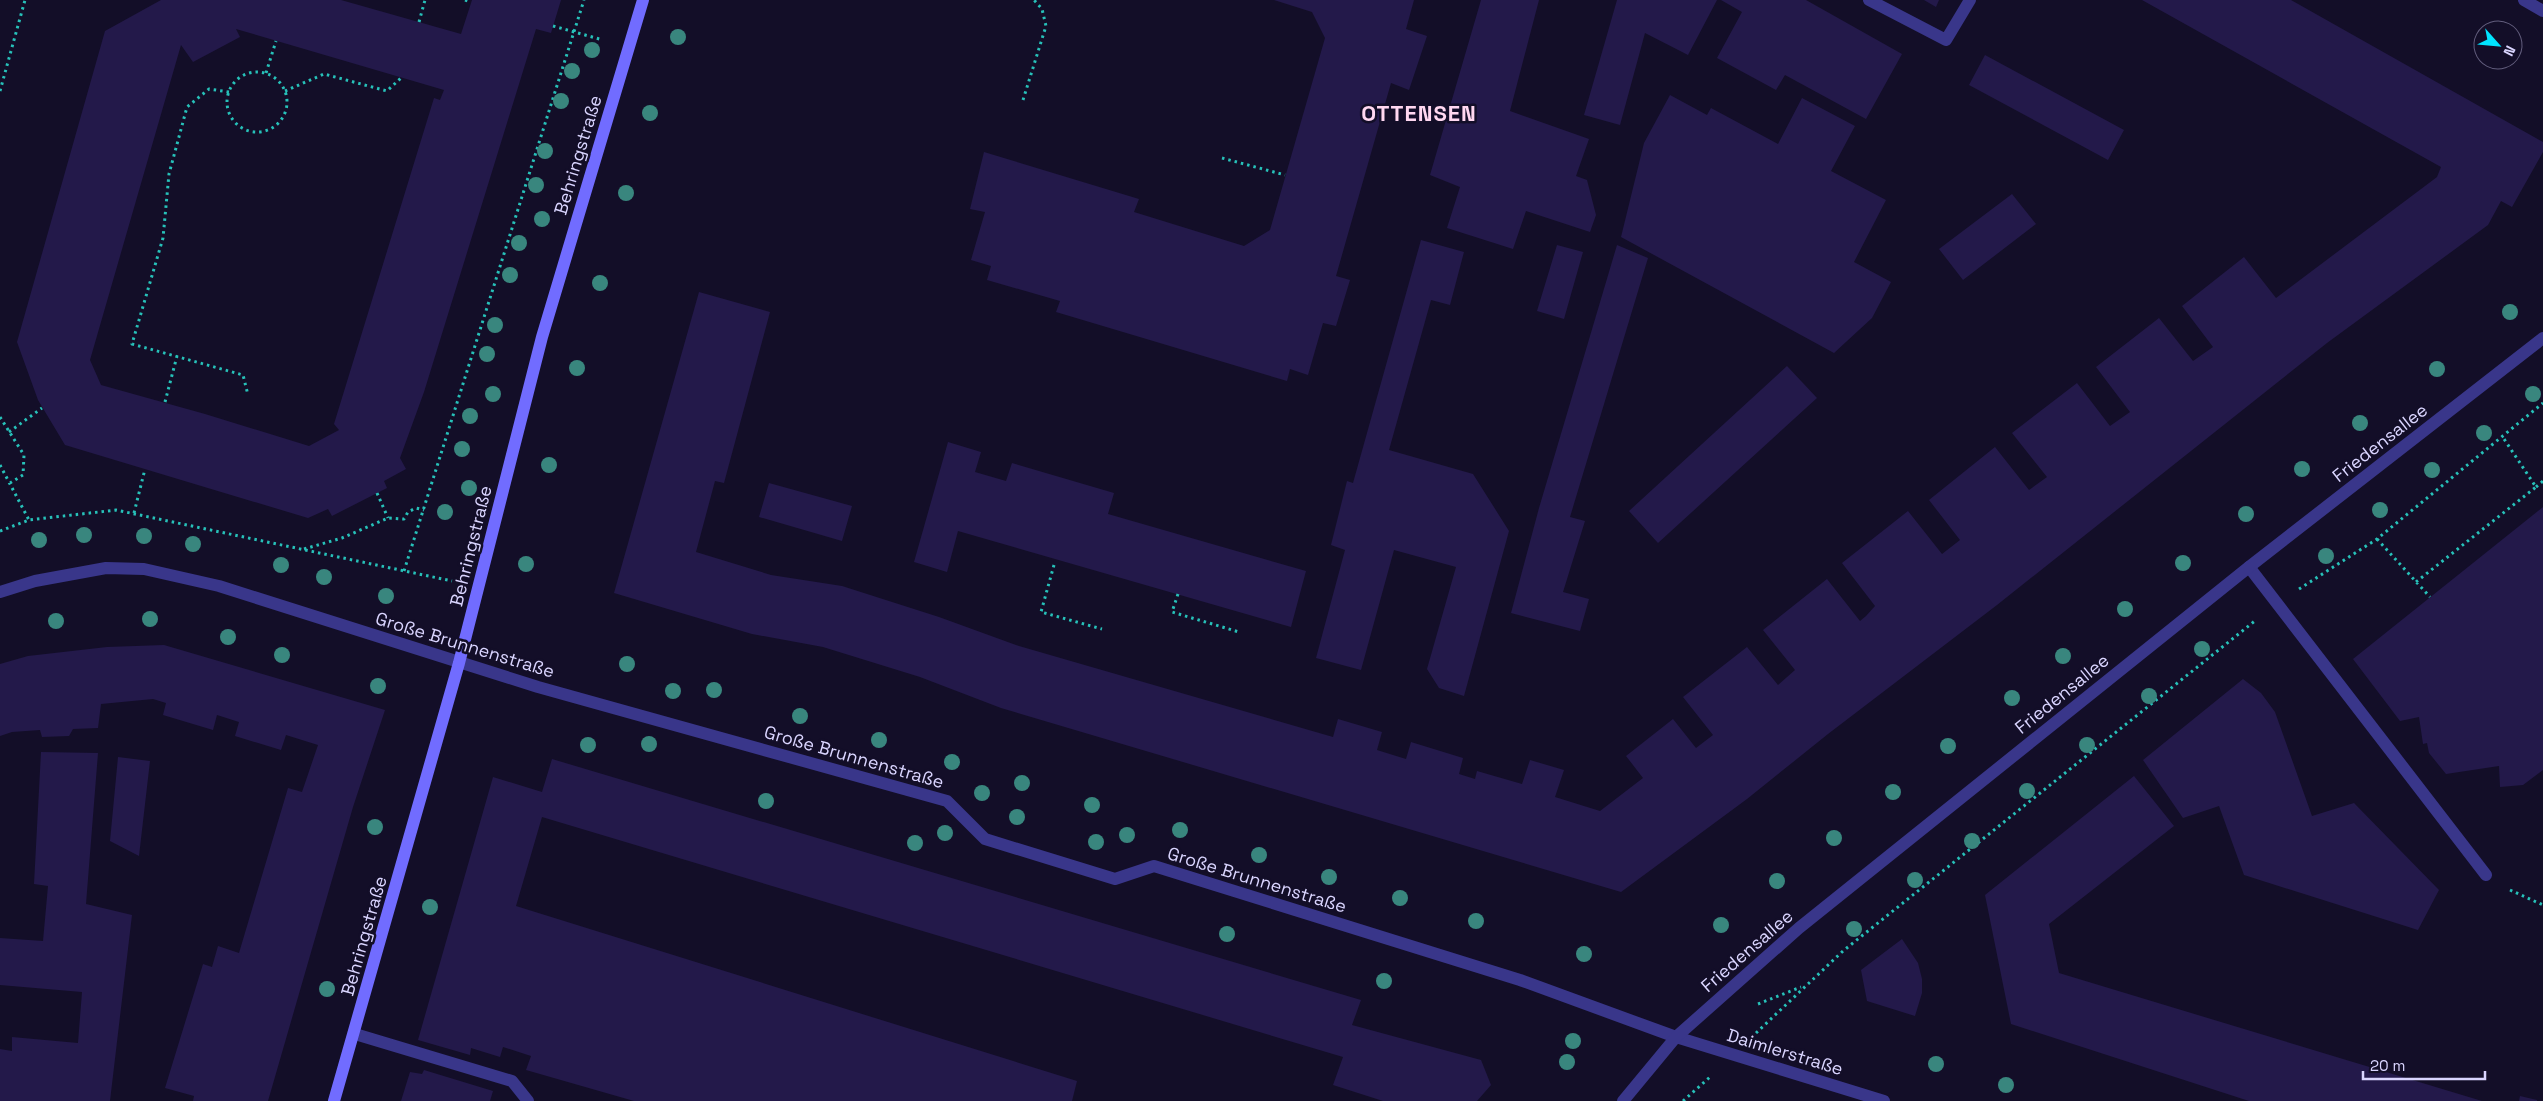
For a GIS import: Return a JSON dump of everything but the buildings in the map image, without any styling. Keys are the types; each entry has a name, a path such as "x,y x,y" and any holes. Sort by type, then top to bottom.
{"main road":[{"name":"Behringstraße","path":"334,1101 355,1034 459,663 542,337 643,0"}],"street":[{"path":"1869,0 1946,40 1970,0"},
{"path":"2524,0 2543,11"},
{"name":"Friedensallee","path":"1623,1101 1676,1037 1768,954 2249,567 2543,338"},
{"path":"2249,567 2486,875"},
{"name":"Große Brunnenstraße","path":"0,592 35,581 106,568 144,569 219,586 459,663 947,801 985,838 1115,879 1154,866 1520,980 1676,1037"},
{"path":"355,1034 512,1081 528,1101"},
{"name":"Daimlerstraße","path":"1676,1037 1884,1101"}],"path":[{"path":"0,92 25,0"},
{"path":"419,22 425,0"},
{"path":"465,0 471,2"},
{"path":"404,571 584,0"},
{"path":"1023,100 1046,26 1042,9 1034,0"},
{"path":"553,26 628,47"},
{"path":"266,73 276,41"},
{"path":"266,73 274,77 285,91 287,110 282,119 268,131 248,131 233,120 227,102 228,92 233,84 247,74 266,73"},
{"path":"285,91 324,74 387,91 402,77"},
{"path":"228,92 209,89 188,107 169,174 163,238 132,344 243,375 248,395"},
{"path":"1222,158 1286,175"},
{"path":"164,402 177,356"},
{"path":"1804,986 1843,951 2277,603 2377,539 2543,403"},
{"path":"9,432 42,408"},
{"path":"0,416 24,455 23,475 10,483"},
{"path":"2502,436 2536,487"},
{"path":"0,466 29,520"},
{"path":"134,513 145,468"},
{"path":"2416,582 2543,482"},
{"path":"377,493 388,518"},
{"path":"303,549 342,538 388,518 404,519 408,512 416,508 424,510"},
{"path":"0,531 29,520 116,510 478,587"},
{"path":"2377,539 2430,597"},
{"path":"1054,566 1041,612 1102,629"},
{"path":"1178,594 1172,612 1238,632"},
{"path":"2486,875 2520,896 2543,905"}],"district":[{"name":"OTTENSEN","path":"1419,113"}]}
